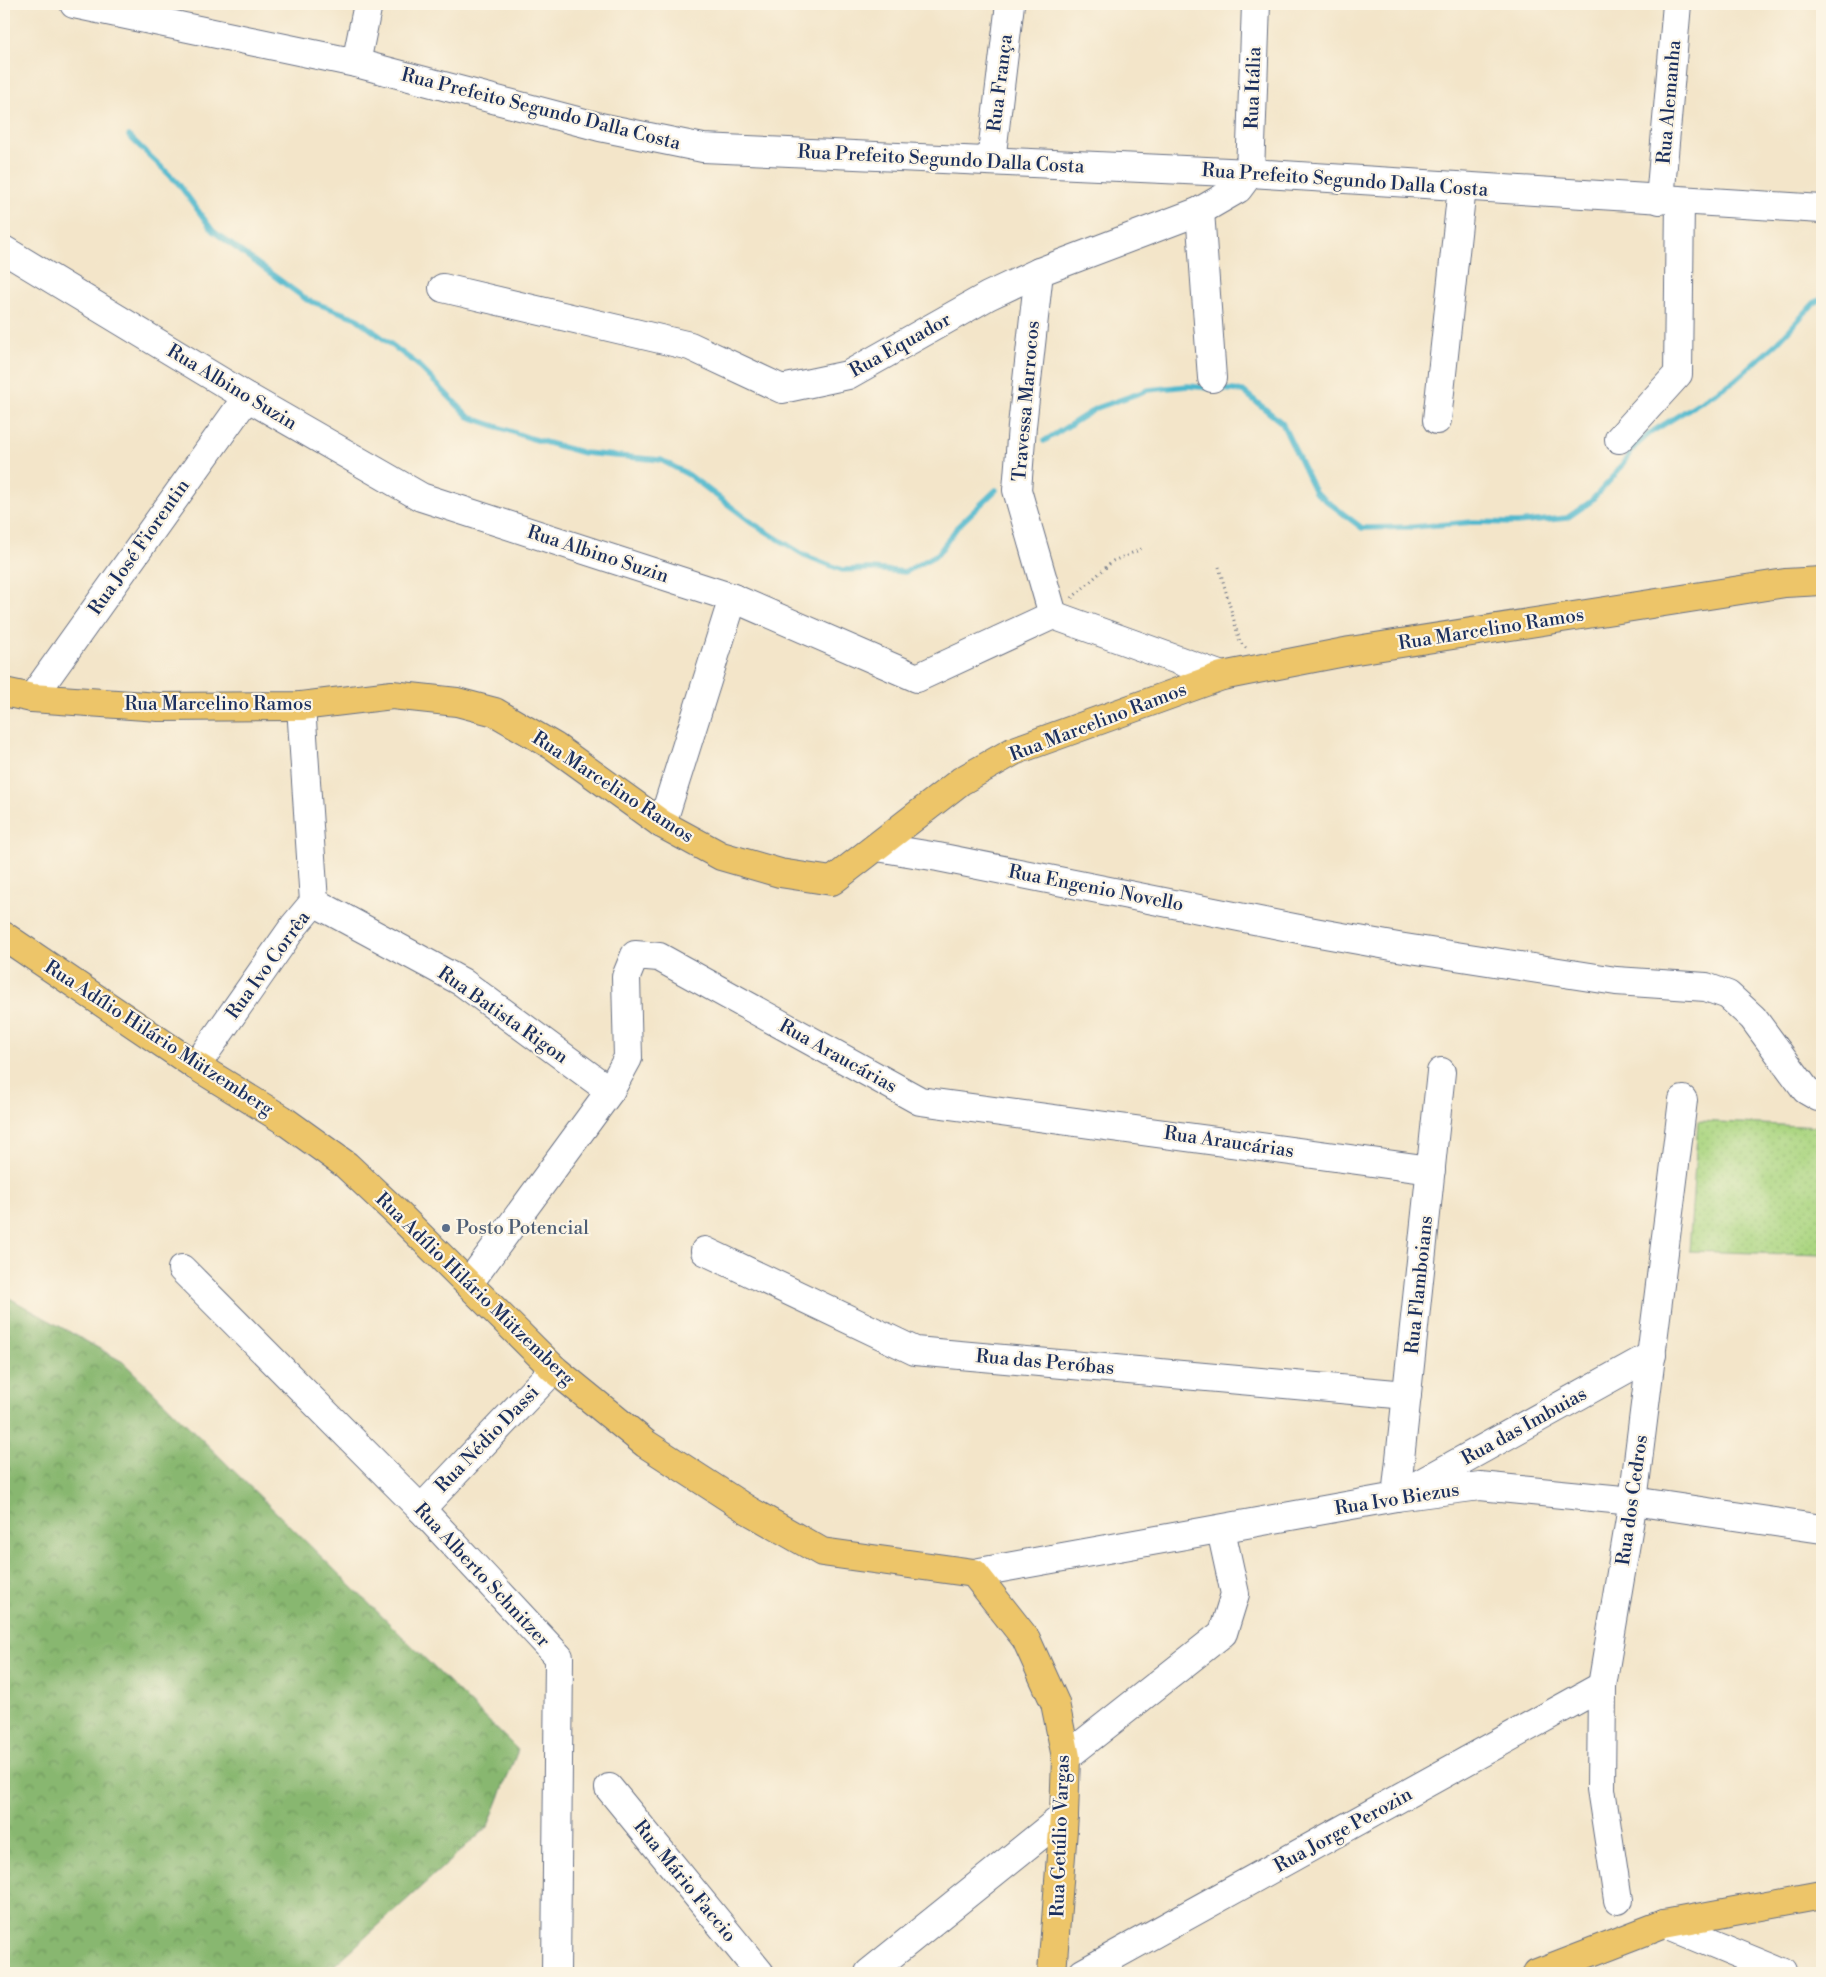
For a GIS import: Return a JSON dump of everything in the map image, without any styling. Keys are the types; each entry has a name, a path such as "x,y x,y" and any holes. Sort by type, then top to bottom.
{"main road":[{"name":"Rua Marcelino Ramos","path":"4,692 32,698 159,707 300,706 392,695 457,702 495,712 555,747 662,824 721,856 780,873 832,881 961,782 1014,751 1222,676 1350,651 1785,583 1822,581"},
{"name":"Rua Adílio Hilário Mützemberg","path":"4,936 196,1066 282,1119 346,1165 469,1283 554,1369 646,1444 748,1510 822,1552 974,1573"},
{"name":"Rua Getúlio Vargas","path":"974,1573 1026,1639 1055,1703 1066,1757 1064,1816 1052,1973"},
{"path":"1537,1973 1664,1924 1822,1895"}],"street":[{"name":"Rua Prefeito Segundo Dalla Costa","path":"74,4 356,63 600,127 702,148 1250,173 1670,201 1822,209"},
{"path":"356,63 368,4"},
{"name":"Rua França","path":"991,161 1010,4"},
{"name":"Rua Itália","path":"1250,173 1256,4"},
{"name":"Rua Alemanha","path":"1619,439 1678,374 1670,201 1677,4"},
{"name":"Rua Equador","path":"444,288 690,346 782,389 848,375 988,296 1039,272 1200,211 1238,189 1250,173"},
{"path":"1437,420 1462,187"},
{"path":"1200,211 1212,378"},
{"name":"Rua Albino Suzin","path":"4,250 247,397 421,497 733,598 917,678 1053,615"},
{"name":"Travessa Marrocos","path":"1039,272 1017,490 1053,615"},
{"name":"Rua José Fiorentin","path":"32,698 247,397"},
{"path":"662,824 733,598"},
{"path":"1053,615 1222,676"},
{"name":"Rua Ivo Corrêa","path":"196,1066 294,926 314,902 300,706"},
{"name":"Rua Engenio Novello","path":"877,847 938,856 1314,932 1532,969 1616,980 1706,988 1728,995 1753,1018 1806,1090 1820,1097"},
{"name":"Rua Batista Rigon","path":"314,902 462,982 610,1091"},
{"name":"Rua Araucárias","path":"469,1283 610,1091 628,1058 626,977 635,955 659,957 920,1101 1432,1170"},
{"name":"Rua Flamboians","path":"1396,1497 1441,1072"},
{"name":"Rua dos Cedros","path":"1618,1900 1601,1788 1602,1686 1633,1501 1683,1100"},
{"name":"Rua das Peróbas","path":"705,1251 915,1351 1407,1395"},
{"name":"Rua Alberto Schnitzer","path":"182,1269 421,1509 559,1657 556,1973"},
{"name":"Rua das Imbuias","path":"1396,1497 1652,1355"},
{"name":"Rua Nédio Dassi","path":"421,1509 554,1369"},
{"name":"Rua Ivo Biezus","path":"974,1573 1396,1497 1480,1486 1633,1501 1822,1529"},
{"path":"1066,1757 1223,1633 1235,1594 1221,1530"},
{"name":"Rua Jorge Perozin","path":"1083,1973 1602,1686"},
{"name":"Rua Mário Faccio","path":"609,1788 760,1973"},
{"path":"869,1973 1064,1816"},
{"path":"1664,1924 1783,1973"}],"path":[{"path":"1053,615 1113,561 1144,548"},
{"path":"1219,567 1240,642 1251,655"}],"green space":[{"path":"1698,1121 1822,1127 1822,1255 1689,1251"},
{"path":"4,1295 123,1362 518,1750 488,1826 326,1973 4,1973"}],"waterway":[{"path":"129,136 178,183 213,231 307,300 356,318 417,364 469,417 530,438 584,453 661,460 689,475 754,524 804,555 842,570 871,569 905,572 938,554 958,526 996,490"},
{"path":"1044,441 1097,408 1148,390 1188,386 1243,391 1282,423 1315,492 1362,528 1413,527 1473,522 1517,523 1567,518 1590,502 1615,475 1634,447 1650,433 1734,381 1778,342 1814,303 1822,299"}],"place":[{"name":"Posto Potencial","path":"446,1228"}]}
